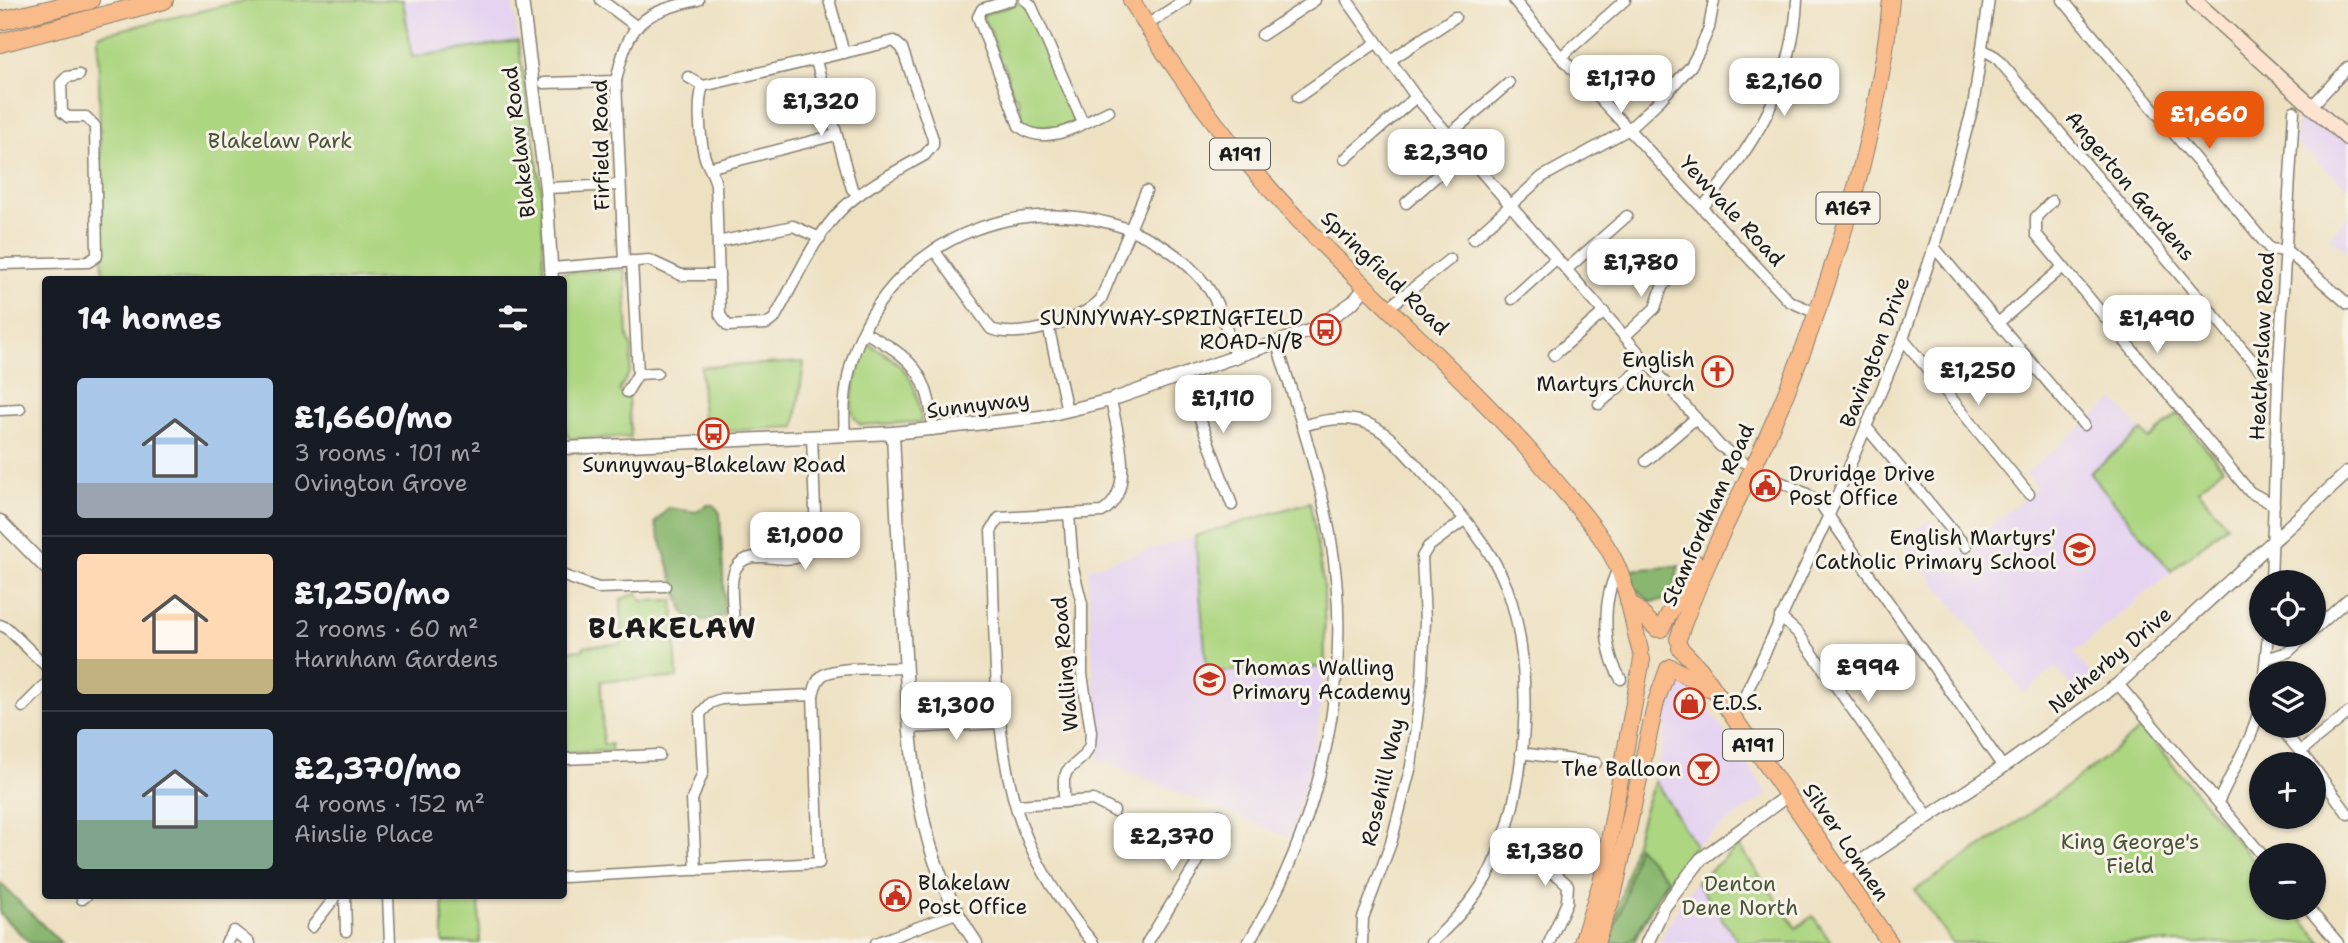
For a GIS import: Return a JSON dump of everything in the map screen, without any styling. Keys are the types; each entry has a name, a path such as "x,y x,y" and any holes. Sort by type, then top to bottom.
{"highway":[{"path":"0,21 90,0"},
{"path":"0,43 164,0"}],"main road":[{"name":"Springfield Road","path":"1131,0 1216,127 1279,198 1482,397 1583,515 1618,569 1641,654"},
{"name":"Stamfordham Road","path":"1659,629 1675,607 1777,409 1816,313 1866,146 1883,64 1891,0"},
{"path":"2194,0 2348,139"},
{"name":"Stamfordham Road","path":"1679,643 1708,561 1748,466"},
{"name":"Springfield Road","path":"1627,600 1659,629"},
{"path":"1581,943 1602,879 1644,636 1659,629 1671,631 1679,643 1656,702 1614,892 1596,943"},
{"name":"Silver Lonnen","path":"1679,643 1890,943"},
{"path":"1641,654 1651,668 1669,668"},
{"name":"Silver Lonnen","path":"1669,668 1699,681 1718,696"}],"street":[{"name":"Blakelaw Road","path":"522,0 546,188 552,274"},
{"path":"601,0 638,27"},
{"path":"830,0 845,52"},
{"path":"1011,0 981,4 978,22 1019,126 1028,132 1059,134 1108,111"},
{"path":"1025,0 1031,5 1083,123"},
{"path":"1146,25 1185,0"},
{"path":"1262,35 1315,0"},
{"path":"1347,0 1416,97 1720,446 1748,466 1807,494 1829,515 2003,767"},
{"name":"Yewvale Road","path":"1514,0 1561,57 1789,301 1816,313"},
{"path":"1561,57 1625,0"},
{"path":"1473,239 1542,177 1629,129 1691,66 1709,28 1714,0"},
{"path":"1703,207 1744,156 1769,113 1787,62 1797,0"},
{"name":"Bavington Drive","path":"1743,700 1829,515 1903,339 1934,247 1973,107 1989,0"},
{"path":"2063,0 2270,249 2287,251 2348,304"},
{"name":"Firfield Road","path":"638,374 620,185 617,81 621,61 638,27 659,9 691,1"},
{"path":"1389,61 1455,17"},
{"path":"688,77 703,86 816,61 889,40 898,44 933,139 933,145 925,155 859,195 836,216 820,238 774,319 766,324 735,326 724,322 720,315 716,185 712,167 704,155 701,96 703,86"},
{"path":"1298,97 1376,43"},
{"name":"Angerton Gardens","path":"1982,49 1996,57 2261,371 2278,376"},
{"path":"816,61 852,189 859,195"},
{"path":"2311,108 2348,67"},
{"path":"0,264 93,261 97,256 95,126 86,117 68,117 62,112 61,83 67,77 79,75"},
{"path":"544,83 617,81"},
{"path":"1450,134 1508,83"},
{"path":"1345,159 1416,97"},
{"name":"Heatherslaw Road","path":"2272,570 2278,376 2294,111"},
{"path":"712,167 836,135"},
{"path":"1406,203 1465,152"},
{"path":"546,188 620,185"},
{"path":"934,250 991,329 1002,333 1020,332 1048,325 1092,309 1101,299 1146,191"},
{"path":"2052,201 2036,216 2036,234 2250,492 2274,505"},
{"path":"845,435 843,408 848,378 864,332 893,286 913,265 974,228 1027,216 1062,215 1093,219 1129,229 1173,253 1209,288 1236,359"},
{"path":"1567,269 1627,216"},
{"path":"718,242 793,226 820,238"},
{"path":"1934,247 2084,425"},
{"path":"1512,299 1557,258"},
{"path":"1389,307 1450,259"},
{"path":"552,274 628,262 655,261 681,275 719,275"},
{"path":"1998,323 2063,267"},
{"path":"1625,336 1655,308 1662,287 1671,277"},
{"name":"Sunnyway","path":"567,447 892,433 933,430 1067,411 1111,400 1277,344 1325,323 1353,302 1367,286"},
{"path":"1554,355 1604,312"},
{"path":"1048,325 1067,411"},
{"path":"864,332 899,352 916,367 932,403 933,430"},
{"path":"1903,339 2029,494"},
{"path":"1248,943 1273,901 1308,819 1327,742 1337,645 1334,558 1321,486 1277,344"},
{"path":"1599,404 1648,362"},
{"path":"627,392 638,374 657,373"},
{"path":"1184,376 1232,505"},
{"path":"1093,943 1048,880 1023,828 1016,805 1001,723 991,531 999,518 1102,512 1119,497 1122,471 1111,400"},
{"path":"0,410 20,409"},
{"path":"1302,426 1327,419 1351,417 1368,422 1412,459 1464,520 1494,562 1507,589 1514,613 1523,677 1521,753 1499,850 1490,871 1467,905 1431,943"},
{"path":"1646,461 1696,418"},
{"path":"1867,428 1966,547"},
{"path":"892,433 909,729 922,824 934,864 956,913 976,943"},
{"path":"716,628 734,627 734,578 737,567 747,559 800,557 808,554 813,546 816,533 812,437"},
{"name":"Netherby Drive","path":"1842,874 2003,767 2118,684 2348,472"},
{"name":"Walling Road","path":"1064,802 1064,779 1067,771 1084,756 1090,745 1091,732 1082,674 1082,604 1073,568 1069,514"},
{"name":"Rosehill Way","path":"1362,943 1363,918 1391,843 1411,766 1422,679 1425,621 1422,557 1428,547 1464,520"},
{"path":"0,521 42,564"},
{"path":"1618,569 1611,584 1608,640 1611,663 1621,679"},
{"path":"567,577 598,588 665,586"},
{"path":"2326,619 2348,600"},
{"path":"1780,617 1797,633 1927,816"},
{"path":"0,625 7,628 42,662"},
{"path":"2266,647 2266,659 2288,652 2294,647"},
{"path":"567,877 819,863 813,695 822,676 834,671 906,668"},
{"path":"2118,684 2252,843"},
{"path":"23,707 42,688"},
{"path":"692,870 692,800 703,772 700,714 710,703 721,699 813,695"},
{"path":"2290,738 2301,751 2348,713"},
{"path":"909,729 1001,723"},
{"path":"2218,803 2250,738"},
{"path":"1521,753 1596,763"},
{"path":"567,759 659,755"},
{"path":"2326,785 2348,813"},
{"path":"1647,943 1664,907 1701,859 1788,795"},
{"path":"1016,805 1093,800 1114,811"},
{"path":"1147,943 1197,863 1219,815"},
{"path":"1499,850 1558,876 1568,886 1567,902 1549,943"},
{"path":"312,927 334,899"},
{"path":"345,899 346,931"},
{"path":"388,899 390,943"},
{"path":"876,943 956,913"},
{"path":"2318,920 2338,943"},
{"path":"226,943 234,931 249,943"}],"shaded area":[{"path":"403,0 512,0 518,41 412,57"},
{"path":"2311,101 2348,131 2348,188 2296,144 2297,122"},
{"path":"2348,212 2348,252 2330,238"},
{"name":"English Martyrs' Catholic Primary School","path":"2115,399 2148,439 2178,414 2223,468 2198,490 2227,525 2074,653 2097,681 2080,696 2056,667 2024,693 1902,542 1929,519 1958,553 2037,487 2026,473"},
{"name":"Thomas Walling Primary Academy","path":"1310,502 1324,588 1324,690 1309,774 1290,838 1098,759 1088,568"},
{"name":"The Balloon","path":"1678,680 1688,682 1694,688 1768,794 1695,845 1655,781 1666,727 1660,725 1664,701"},
{"path":"1696,882 1739,943 1659,943 1682,899"}],"green space":[{"name":"Blakelaw Park","path":"247,0 403,0 412,57 518,41 542,193 544,276 103,276 98,35"},
{"path":"1018,3 1025,4 1028,10 1073,118 1072,124 1055,130 1052,126 1024,126 1018,97 1013,95 990,30 983,20 984,14"},
{"path":"625,270 628,337 632,349 630,371 619,391 628,397 631,437 570,439 567,434 567,276 557,276 557,273"},
{"path":"867,343 891,358 907,374 917,395 921,422 861,425 855,419 852,399"},
{"path":"804,362 795,427 703,432 701,367"},
{"path":"2178,414 2223,468 2198,490 2227,525 2171,571 2090,473 2142,431 2149,439"},
{"path":"1310,502 1324,588 1325,667 1207,672 1195,536"},
{"path":"707,505 714,505 720,513 725,614 712,620 702,620 688,618 683,610 655,523 668,508 696,512"},
{"path":"1679,566 1674,587 1665,600 1650,602 1634,587 1631,570"},
{"path":"638,593 642,601 673,600 677,678 601,681 603,744 611,744 611,751 567,753 567,651 583,650 584,646 622,644 621,599"},
{"name":"King George's Field","path":"2142,728 2249,856 2249,920 2303,920 2322,943 1952,943 1915,890 2031,813"},
{"path":"1655,781 1695,845 1656,898 1634,943 1608,943 1641,821"},
{"path":"1637,846 1667,879 1636,935 1627,943 1609,943 1624,902"},
{"name":"Denton Dene North","path":"1739,846 1796,928 1813,916 1831,943 1739,943 1696,882"},
{"path":"0,883 61,943 30,943 0,914"},
{"path":"443,899 479,899 480,943 443,943"}],"place":[{"name":"SUNNYWAY-SPRINGFIELD ROAD-N/B","path":"1326,330"},
{"name":"English Martyrs Church","path":"1718,372"},
{"name":"Sunnyway-Blakelaw Road","path":"714,433"},
{"name":"Druridge Drive Post Office","path":"1766,486"},
{"name":"English Martyrs' Catholic Primary School","path":"2079,550"},
{"name":"Thomas Walling Primary Academy","path":"1209,680"},
{"name":"E.D.S.","path":"1689,703"},
{"name":"The Balloon","path":"1704,769"},
{"name":"Blakelaw Post Office","path":"895,895"}],"district":[{"name":"BLAKELAW","path":"673,628"}]}
